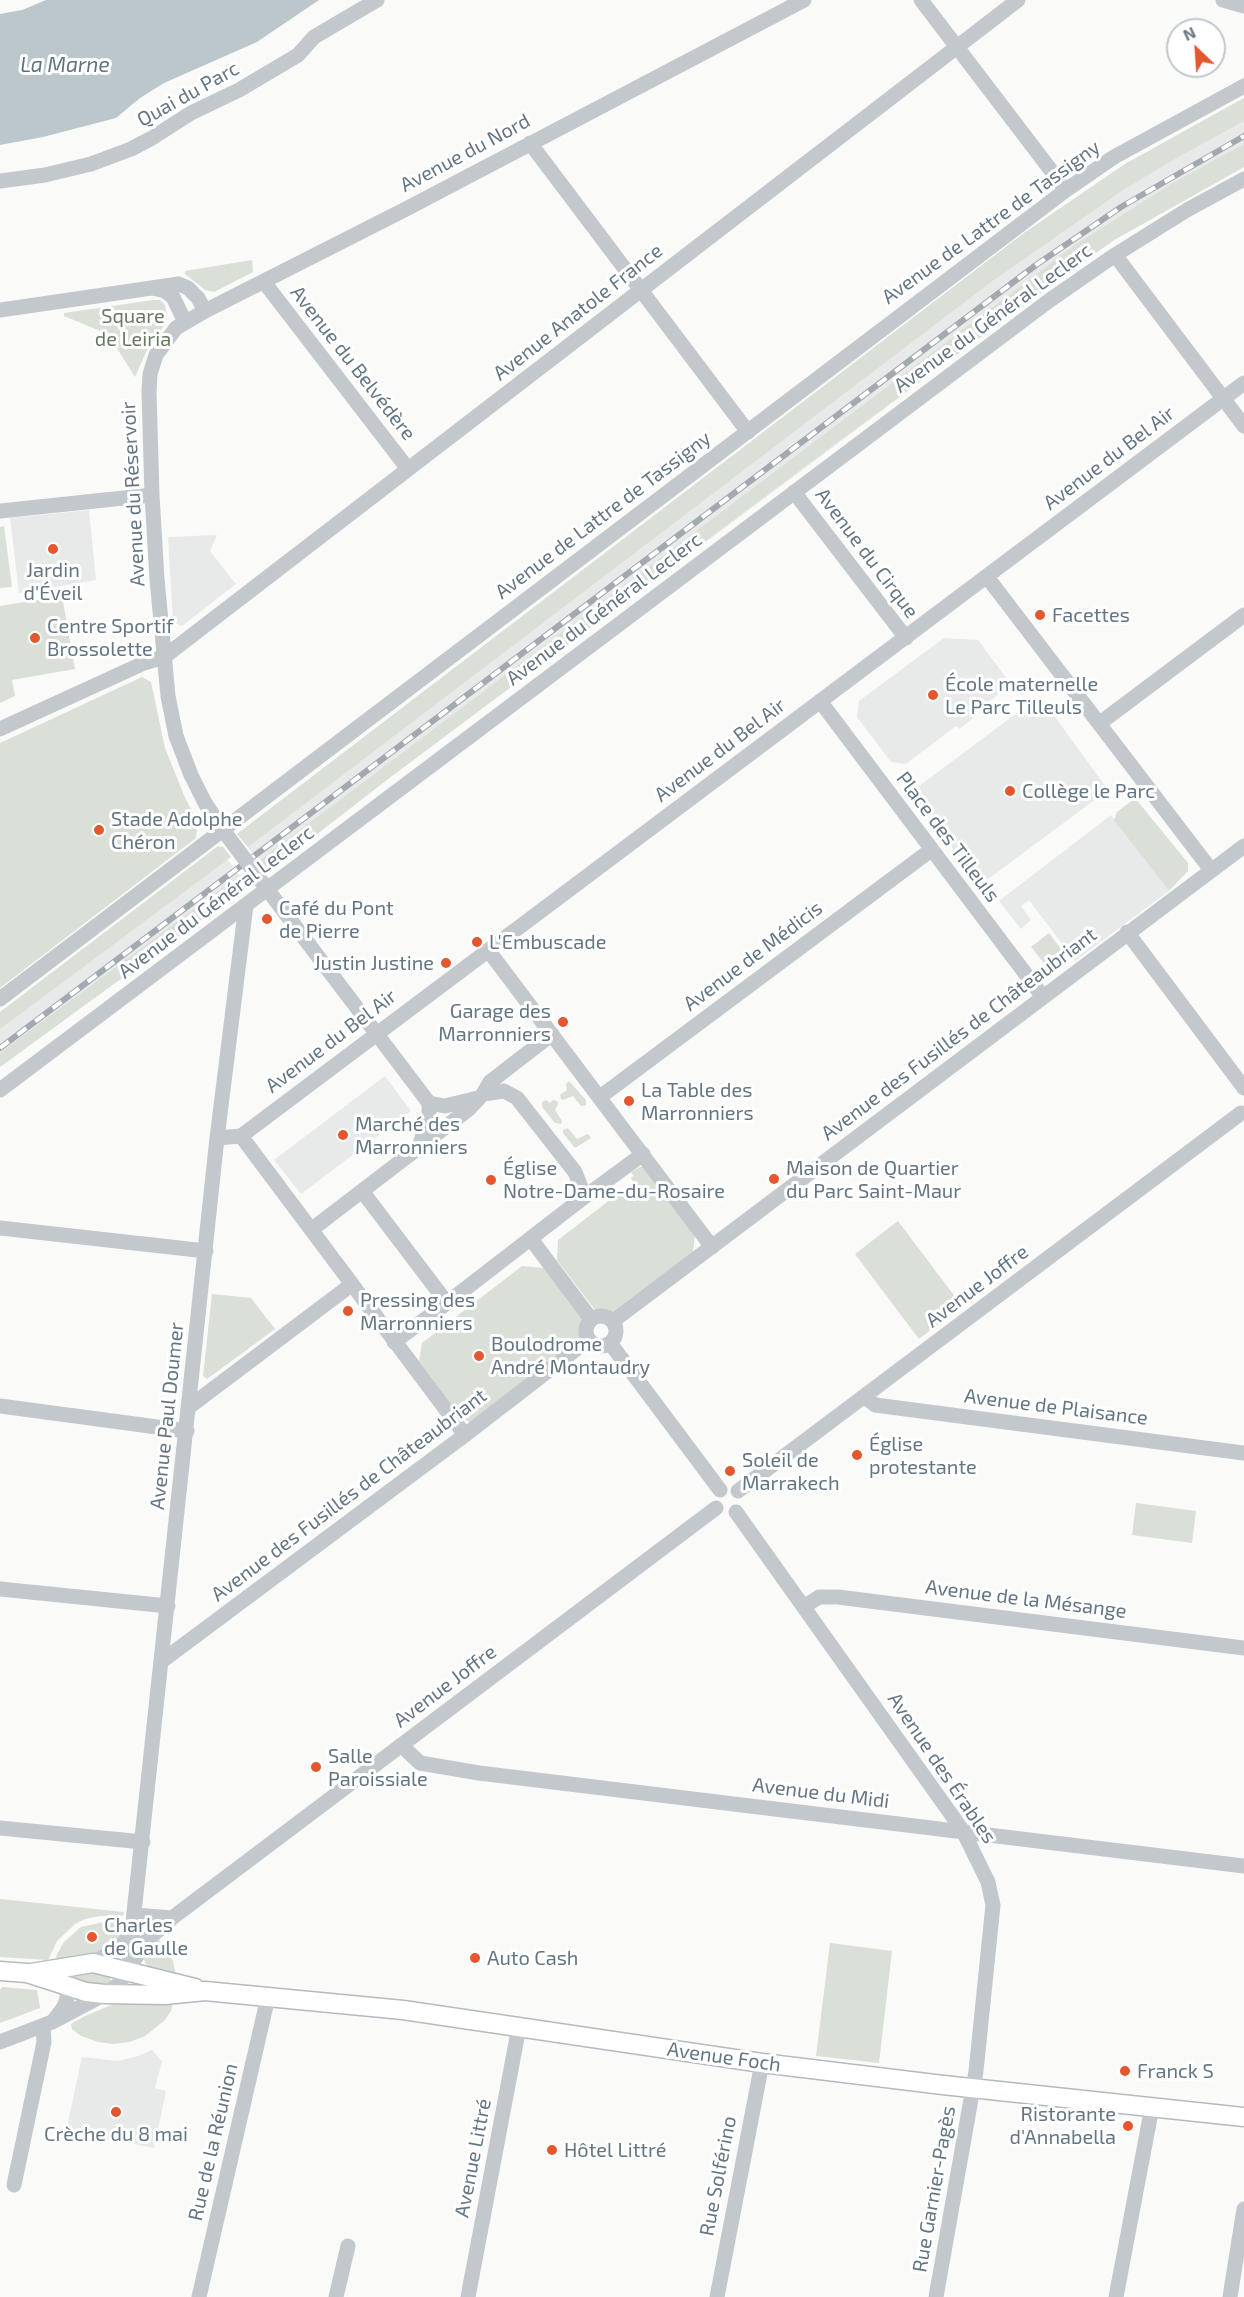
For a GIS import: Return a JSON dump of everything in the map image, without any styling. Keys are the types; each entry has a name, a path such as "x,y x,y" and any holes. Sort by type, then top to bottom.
{"main road":[{"name":"Avenue Foch","path":"0,1971 27,1973 84,1965 126,1970 205,1991 403,2010 762,2063 1244,2117"},
{"name":"Avenue Foch","path":"27,1973 86,1992 105,1994 165,1995 205,1991"}],"street":[{"name":"Quai du Parc","path":"0,181 45,175 91,164 131,149 191,113 239,90 298,55 314,37 377,0"},
{"name":"Avenue du Nord","path":"205,311 804,0"},
{"path":"921,0 1066,190"},
{"name":"Avenue Anatole France","path":"0,729 144,663 164,657 1018,0"},
{"path":"1223,0 1244,6"},
{"name":"Avenue de Lattre de Tassigny","path":"0,999 1066,190 1114,156 1244,86"},
{"path":"530,142 748,432"},
{"name":"Avenue du Général Leclerc","path":"0,1090 1041,306 1115,255 1187,210 1244,179"},
{"path":"1115,255 1244,426"},
{"name":"Avenue du Belvédère","path":"264,282 408,469"},
{"path":"0,310 179,284 188,288 198,298 205,311"},
{"path":"151,287 165,291 173,297 185,322"},
{"name":"Avenue du Réservoir","path":"205,311 176,328 156,356 150,374 152,495 164,657 168,696 176,736 191,775 205,803 223,830 429,1103"},
{"name":"Avenue du Bel Air","path":"241,1136 1244,383"},
{"name":"Avenue du Cirque","path":"794,492 906,638"},
{"path":"0,511 152,495"},
{"path":"987,577 1211,870"},
{"path":"1100,723 1244,615"},
{"name":"Place des Tilleuls","path":"820,701 1043,997"},
{"name":"Avenue des Fusillés de Châteaubriant","path":"613,1321 1244,846"},
{"name":"Avenue de Médicis","path":"600,1097 932,849"},
{"name":"Avenue Paul Doumer","path":"126,1970 134,1947 133,1923 217,1138 246,905"},
{"path":"1127,932 1244,1089 1238,1103 1242,1114"},
{"path":"488,950 712,1247"},
{"path":"311,1230 469,1109 490,1082 552,1034"},
{"path":"418,1149 429,1119 429,1103 444,1106 504,1091 517,1098 575,1172 581,1187 579,1201"},
{"name":"Avenue Joffre","path":"738,1491 1242,1114"},
{"path":"217,1138 241,1136 465,1435"},
{"path":"394,1342 643,1154"},
{"path":"362,1191 447,1302"},
{"path":"0,1228 206,1251"},
{"path":"531,1239 591,1319"},
{"path":"189,1407 351,1285"},
{"path":"591,1319 605,1316 613,1321 616,1331 610,1344"},
{"path":"591,1319 586,1331 588,1340 601,1346 610,1344"},
{"name":"Avenue des Fusillés de Châteaubriant","path":"162,1661 465,1435 588,1340"},
{"path":"610,1344 720,1490"},
{"name":"Avenue de Plaisance","path":"865,1397 875,1405 1244,1453"},
{"path":"0,1406 187,1431"},
{"path":"729,1487 738,1491 741,1504 736,1512 723,1514 716,1508 714,1498 720,1490 729,1487"},
{"name":"Avenue Joffre","path":"0,2042 47,2024 105,1994 119,1984 147,1940 172,1918 716,1508"},
{"name":"Avenue des Érables","path":"736,1512 963,1831 988,1882 993,1905 973,2088"},
{"path":"0,1589 168,1606"},
{"name":"Avenue de la Mésange","path":"805,1606 819,1597 838,1597 1244,1647"},
{"name":"Avenue du Midi","path":"401,1745 420,1763 478,1773 1244,1866"},
{"path":"0,1828 142,1842"},
{"path":"14,2185 47,2024 64,2007 69,1976 84,1965 123,1944 133,1923 172,1918"},
{"name":"Rue de la Réunion","path":"199,2297 268,1997"},
{"name":"Avenue Littré","path":"468,2297 519,2026"},
{"name":"Rue Solférino","path":"717,2297 762,2063"},
{"name":"Rue Garnier-Pagès","path":"936,2297 973,2088"},
{"path":"1116,2297 1152,2107"},
{"path":"1230,2297 1244,2209"},
{"path":"336,2297 348,2246"}],"shaded area":[{"path":"1244,98 1244,167 1114,240 1033,298 392,776 268,872 237,834 1024,233 1125,164"},
{"name":"Jardin d'Éveil","path":"89,510 96,580 19,593 10,518"},
{"path":"217,535 210,551 236,584 182,626 173,622 168,537"},
{"name":"École maternelle Le Parc Tilleuls","path":"944,638 978,640 1007,679 1006,688 959,729 956,726 906,764 891,762 857,717 859,701"},
{"name":"Collège le Parc","path":"1040,696 1108,790 980,885 911,792"},
{"path":"1111,815 1169,891 1075,961 1029,900 1021,906 1031,920 1021,929 999,901"},
{"path":"220,850 248,886 0,1067 0,1015"},
{"name":"Marché des Marronniers","path":"385,1076 411,1111 301,1194 274,1160"},
{"name":"Crèche du 8 mai","path":"152,2050 162,2061 155,2088 166,2091 154,2148 66,2131 82,2057 118,2061"}],"green space":[{"path":"1244,98 1244,121 1123,190 991,282 248,847 237,834 1024,233 1125,164"},
{"path":"1244,144 1244,167 1114,240 851,432 392,776 268,872 259,861 1075,245 1171,184"},
{"name":"Square de Leiria","path":"252,260 253,272 214,292 205,290 185,274 185,271"},
{"name":"Square de Leiria","path":"160,300 165,305 167,317 165,324 147,350 135,377 113,342 98,330 64,316 64,313"},
{"path":"4,526 12,587 0,588 0,527"},
{"name":"Centre Sportif Brossolette","path":"62,596 75,669 12,680 15,696 0,703 0,606"},
{"name":"Stade Adolphe Chéron","path":"142,677 151,682 165,748 186,800 198,821 196,838 0,988 0,743"},
{"path":"1135,798 1188,863 1188,871 1169,891 1114,820 1117,812"},
{"path":"218,846 223,847 231,857 0,1029 0,1012"},
{"path":"242,874 248,886 0,1067 0,1053"},
{"path":"1049,933 1069,960 1052,973 1031,947"},
{"path":"569,1081 586,1100 586,1105 581,1106 573,1096 561,1099 560,1095 567,1090 566,1084"},
{"path":"546,1100 550,1103 553,1100 557,1101 555,1110 562,1121 561,1124 555,1123 542,1107 542,1102"},
{"path":"568,1128 577,1139 588,1134 591,1138 575,1148 563,1133 563,1130"},
{"path":"644,1167 695,1235 693,1252 612,1312 595,1310 557,1260 558,1240 633,1182 631,1178 634,1176 631,1172"},
{"path":"898,1221 962,1306 919,1339 855,1254"},
{"path":"522,1266 544,1268 582,1318 579,1338 472,1422 469,1422 460,1416 419,1361 422,1343"},
{"path":"212,1294 251,1298 275,1329 207,1379 203,1376"},
{"path":"1136,1503 1196,1511 1192,1543 1132,1535"},
{"path":"0,1899 124,1912 123,1916 100,1916 75,1924 57,1941 48,1960 0,1957"},
{"path":"127,1921 123,1935 99,1953 55,1964 57,1954 64,1942 81,1927 104,1922"},
{"path":"157,1936 173,1961 176,1976 148,1968 145,1962 143,1956"},
{"path":"830,1943 892,1951 879,2063 816,2056"},
{"path":"81,1969 109,1975 111,1981 107,1986 78,1983 76,1975"},
{"path":"2,1987 37,1990 40,2008 0,2023 0,1990"},
{"path":"116,2003 173,2003 164,2021 145,2036 130,2042 113,2044 98,2042 81,2036 72,2029 71,2024"}],"water":[{"name":"La Marne","path":"46,0 319,0 257,42 164,83 140,98 116,118 43,137 0,145 0,14 22,10"}],"railway":[{"path":"0,1048 1036,265 1121,207 1244,136"}],"place":[{"name":"Jardin d'Éveil","path":"53,549"},
{"name":"Facettes","path":"1040,615"},
{"name":"Centre Sportif Brossolette","path":"35,638"},
{"name":"École maternelle Le Parc Tilleuls","path":"933,695"},
{"name":"Collège le Parc","path":"1010,791"},
{"name":"Stade Adolphe Chéron","path":"99,830"},
{"name":"Café du Pont de Pierre","path":"267,919"},
{"name":"L'Embuscade","path":"477,942"},
{"name":"Justin Justine","path":"446,963"},
{"name":"Garage des Marronniers","path":"563,1022"},
{"name":"La Table des Marronniers","path":"629,1101"},
{"name":"Marché des Marronniers","path":"343,1135"},
{"name":"Maison de Quartier du Parc Saint-Maur","path":"774,1179"},
{"name":"Église Notre-Dame-du-Rosaire","path":"491,1180"},
{"name":"Pressing des Marronniers","path":"348,1311"},
{"name":"Boulodrome André Montaudry","path":"479,1356"},
{"name":"Église protestante","path":"857,1455"},
{"name":"Soleil de Marrakech","path":"730,1471"},
{"name":"Salle Paroissiale","path":"316,1767"},
{"name":"Charles de Gaulle","path":"92,1937"},
{"name":"Auto Cash","path":"475,1958"},
{"name":"Franck S","path":"1125,2071"},
{"name":"Crèche du 8 mai","path":"116,2112"},
{"name":"Ristorante d'Annabella","path":"1128,2126"},
{"name":"Hôtel Littré","path":"552,2150"}]}
